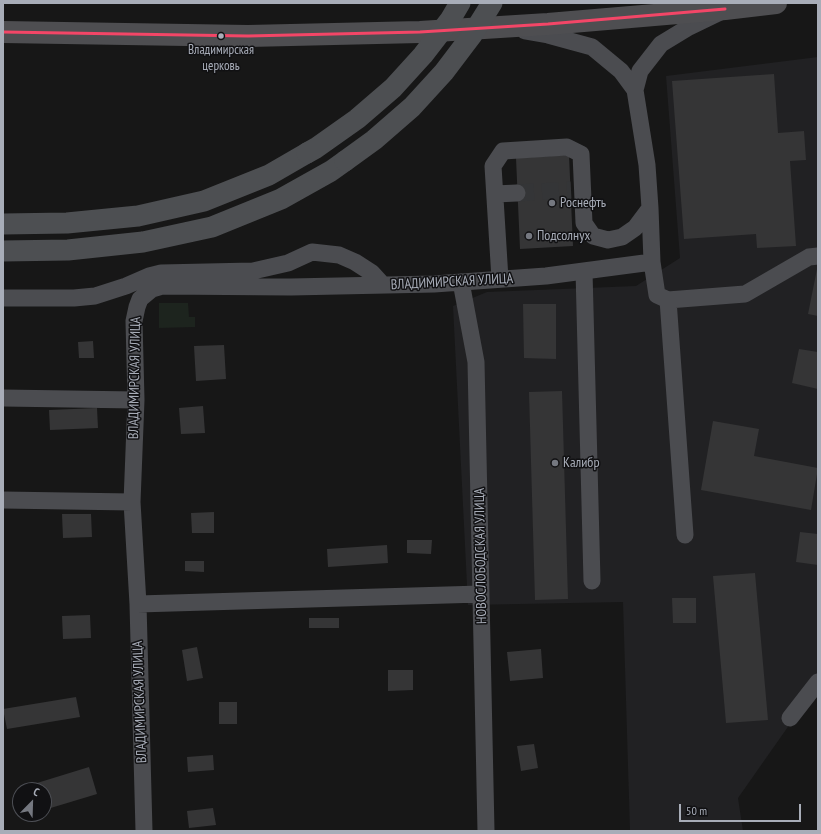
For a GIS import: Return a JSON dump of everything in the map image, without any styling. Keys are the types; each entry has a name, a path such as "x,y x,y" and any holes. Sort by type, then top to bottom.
{"highway":[{"path":"3,32 248,36 420,32 548,24 727,9 776,3"}],"main road":[{"path":"3,224 67,223 138,216 204,201 269,175 316,148 357,119 393,88 423,55 450,20 460,3"},
{"path":"3,251 68,250 143,242 212,227 280,199 331,171 374,140 412,107 444,72 472,35 492,3"}],"street":[{"path":"727,9 689,27 661,44 640,71 635,90 647,165 652,262 657,295 668,300 745,294 809,257 818,256"},
{"path":"504,27 548,35 592,47 621,71 635,90"},
{"path":"500,279 493,166 503,151 567,147 581,154 576,190 584,223 593,236 608,240 622,238 635,228 650,208"},
{"path":"495,194 517,193"},
{"path":"3,298 74,298 95,296 126,286 149,276 161,274 253,271 288,263 312,252 339,255 355,262 372,273 383,285"},
{"name":"ВЛАДИМИРСКАЯ УЛИЦА","path":"144,831 138,604 132,502 136,400 134,321 140,299 152,288 162,286 291,287 434,284 546,276 652,262"},
{"path":"584,271 592,581"},
{"name":"НОВОСЛОБОДСКАЯ УЛИЦА","path":"461,282 476,362 486,831"},
{"path":"668,300 685,535"},
{"path":"3,398 136,400"},
{"path":"3,500 132,502"},
{"path":"138,604 481,594"},
{"path":"790,718 818,682"}],"shaded area":[{"path":"818,57 818,684 738,798 743,831 630,831 623,602 468,605 453,306 487,292 636,286 680,258 666,76"},
{"path":"159,303 188,303 189,317 195,317 195,327 159,328"}],"building":[{"path":"774,74 778,133 804,131 806,160 790,161 796,246 757,248 756,234 684,239 672,81"},
{"path":"569,155 573,246 520,249 516,158"},
{"path":"818,269 818,316 808,314"},
{"path":"523,304 556,304 556,359 524,358"},
{"path":"93,341 94,358 79,358 78,342"},
{"path":"224,345 226,379 196,381 194,346"},
{"path":"799,349 818,352 818,389 792,383"},
{"path":"562,391 568,599 535,600 529,392"},
{"path":"203,406 205,433 181,434 179,408"},
{"path":"97,408 98,428 50,430 49,410"},
{"path":"713,421 759,429 754,456 818,468 811,510 701,490"},
{"path":"214,512 214,533 192,533 191,513"},
{"path":"62,514 91,514 92,537 63,538"},
{"path":"800,532 818,534 818,565 796,562"},
{"path":"407,540 432,540 431,554 407,553"},
{"path":"387,545 388,563 328,567 327,549"},
{"path":"185,561 204,561 204,572 185,571"},
{"path":"755,573 768,720 726,723 713,576"},
{"path":"672,598 696,598 696,623 673,623"},
{"path":"90,615 91,638 63,639 62,616"},
{"path":"309,618 339,618 339,628 309,628"},
{"path":"197,647 203,678 187,681 182,650"},
{"path":"541,649 543,678 510,681 507,652"},
{"path":"388,670 413,670 413,690 388,691"},
{"path":"76,697 80,717 7,729 3,709"},
{"path":"219,702 237,702 237,724 219,724"},
{"path":"534,744 538,768 521,771 517,746"},
{"path":"213,755 214,770 188,772 187,757"},
{"path":"89,767 97,794 52,808 52,782 40,782"},
{"path":"213,808 216,825 189,828 187,811"}],"tunnel":[{"path":"517,193 571,190"}],"transit line":[{"path":"3,32 248,36 420,32 548,24 725,9"}],"place":[{"name":"Владимирская церковь","path":"221,36"},
{"name":"Роснефть","path":"552,203"},
{"name":"Подсолнух","path":"529,236"},
{"name":"Калибр","path":"555,463"}]}
